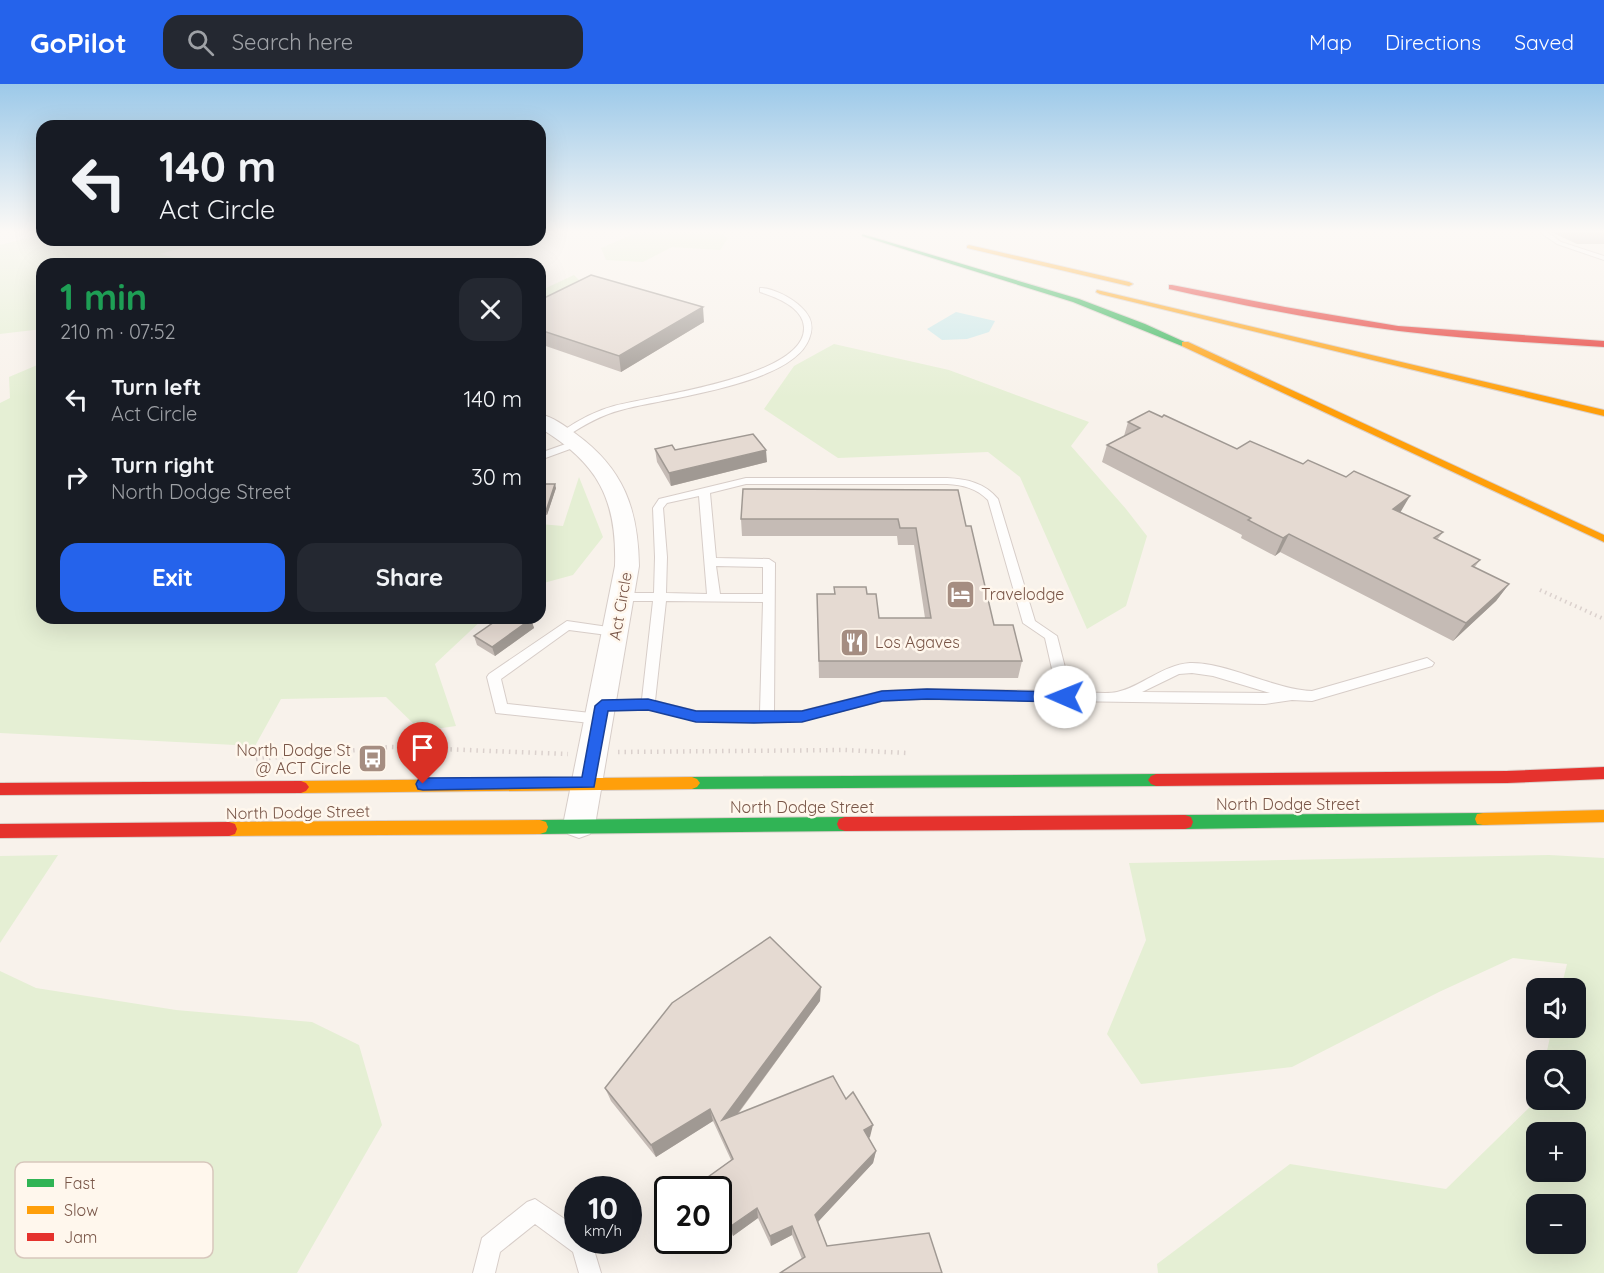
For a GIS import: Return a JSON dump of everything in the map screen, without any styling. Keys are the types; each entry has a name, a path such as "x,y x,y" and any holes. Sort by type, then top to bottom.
{"main road":[{"path":"1030,286 1176,340 1604,539"},
{"path":"1079,286 1604,413"},
{"path":"1155,286 1351,336"},
{"path":"1157,286 1370,324 1470,336 1604,344"},
{"name":"North Dodge Street","path":"0,789 1507,777 1604,773"},
{"name":"North Dodge Street","path":"0,831 1525,819 1604,816"}],"street":[{"name":"Act Circle","path":"546,424 570,438 597,462 610,479 620,498 629,542 622,597 579,825"}],"lane":[{"path":"546,453 604,412 746,378 767,371 790,359 806,341 808,324 797,307 763,290"},
{"path":"648,704 663,538 658,508 663,501 746,481 947,481 967,482 984,488 993,499 1029,623 1051,636 1065,697"},
{"path":"704,491 714,598"},
{"path":"710,562 769,563 767,717"},
{"path":"622,597 769,598"},
{"path":"615,632 567,625 494,677 501,710 601,712 648,704 696,716 767,717 802,716 882,696 927,694 1265,699 1293,695 1312,696 1331,692 1427,663"},
{"path":"1119,697 1177,670 1192,668 1214,671 1293,695"},
{"path":"484,1273 490,1246 535,1210 582,1245 590,1273"}],"path":[{"path":"1540,590 1604,619"}],"green space":[{"path":"0,286 36,286 36,330 0,334"},
{"path":"550,286 584,286 546,307 546,288"},
{"path":"834,344 949,370 1089,422 1071,446 1147,536 1126,606 1087,629 1020,477 988,452 838,458 764,409 794,366"},
{"path":"36,366 36,624 478,624 435,664 456,726 421,731 386,697 281,699 255,746 0,733 0,403 10,398 9,377"},
{"path":"579,477 603,537 573,575 546,582 546,525 563,526"},
{"path":"58,855 0,943 0,856"},
{"path":"1549,855 1604,858 1604,1273 1158,1273 1157,1264 1290,1164 1446,1189 1527,1110 1586,1110 1586,1050 1547,1050 1550,1038 1586,1038 1586,978 1564,978 1567,964 1513,958 1439,992 1292,1067 1141,1084 1107,1034 1146,940 1129,863"},
{"path":"0,971 36,988 176,1010 312,1022 359,1045 382,1125 297,1273 0,1273"}],"water":[{"path":"956,312 995,321 989,332 967,339 942,340 927,329"}],"building":[{"path":"568,286 631,286 703,307 619,356 546,332 546,297"},
{"path":"1149,411 1162,417 1164,415 1237,449 1250,441 1303,464 1308,460 1346,477 1354,471 1410,496 1393,509 1443,532 1434,538 1480,560 1472,566 1509,584 1466,623 1289,534 1283,538 1248,520 1251,518 1107,445 1140,428 1128,422"},
{"path":"753,434 766,450 669,473 655,449 672,445 675,450"},
{"path":"546,484 555,484 546,511"},
{"path":"743,489 958,490 966,526 971,526 994,625 1013,625 1022,661 819,661 817,594 835,594 834,587 866,587 867,594 876,594 879,618 931,618 916,528 900,528 898,519 741,519"},
{"path":"491,624 524,624 492,647 474,636"},
{"path":"770,937 821,987 722,1120 833,1076 846,1099 853,1092 873,1125 864,1130 876,1151 815,1215 827,1246 929,1233 942,1273 780,1273 805,1257 792,1226 770,1236 757,1208 732,1225 732,1176 709,1176 733,1159 710,1109 651,1145 605,1088 672,1003"}],"traffic: fast":[{"path":"1033,286 1120,316 1185,344"},
{"path":"692,783 1156,780"},
{"path":"1185,822 1483,819"},
{"path":"540,827 845,824"}],"traffic: slow":[{"path":"1100,292 1604,413"},
{"path":"1185,344 1604,539"},
{"path":"301,787 692,783"},
{"path":"1483,819 1604,816"},
{"path":"229,829 540,827"}],"traffic: jam":[{"path":"1172,287 1285,310 1398,328 1475,336 1604,344"},
{"path":"1156,780 1507,777 1604,773"},
{"path":"0,789 301,787"},
{"path":"845,824 1185,822"},
{"path":"0,831 229,829"}],"place":[{"name":"Travelodge","path":"960,594"},
{"name":"Los Agaves","path":"854,642"},
{"name":"North Dodge St @ ACT Circle","path":"372,759"}],"route":[{"path":"423,784 588,783 602,706 648,704 696,716 754,718 802,716 882,696 927,694 1065,697"}]}
